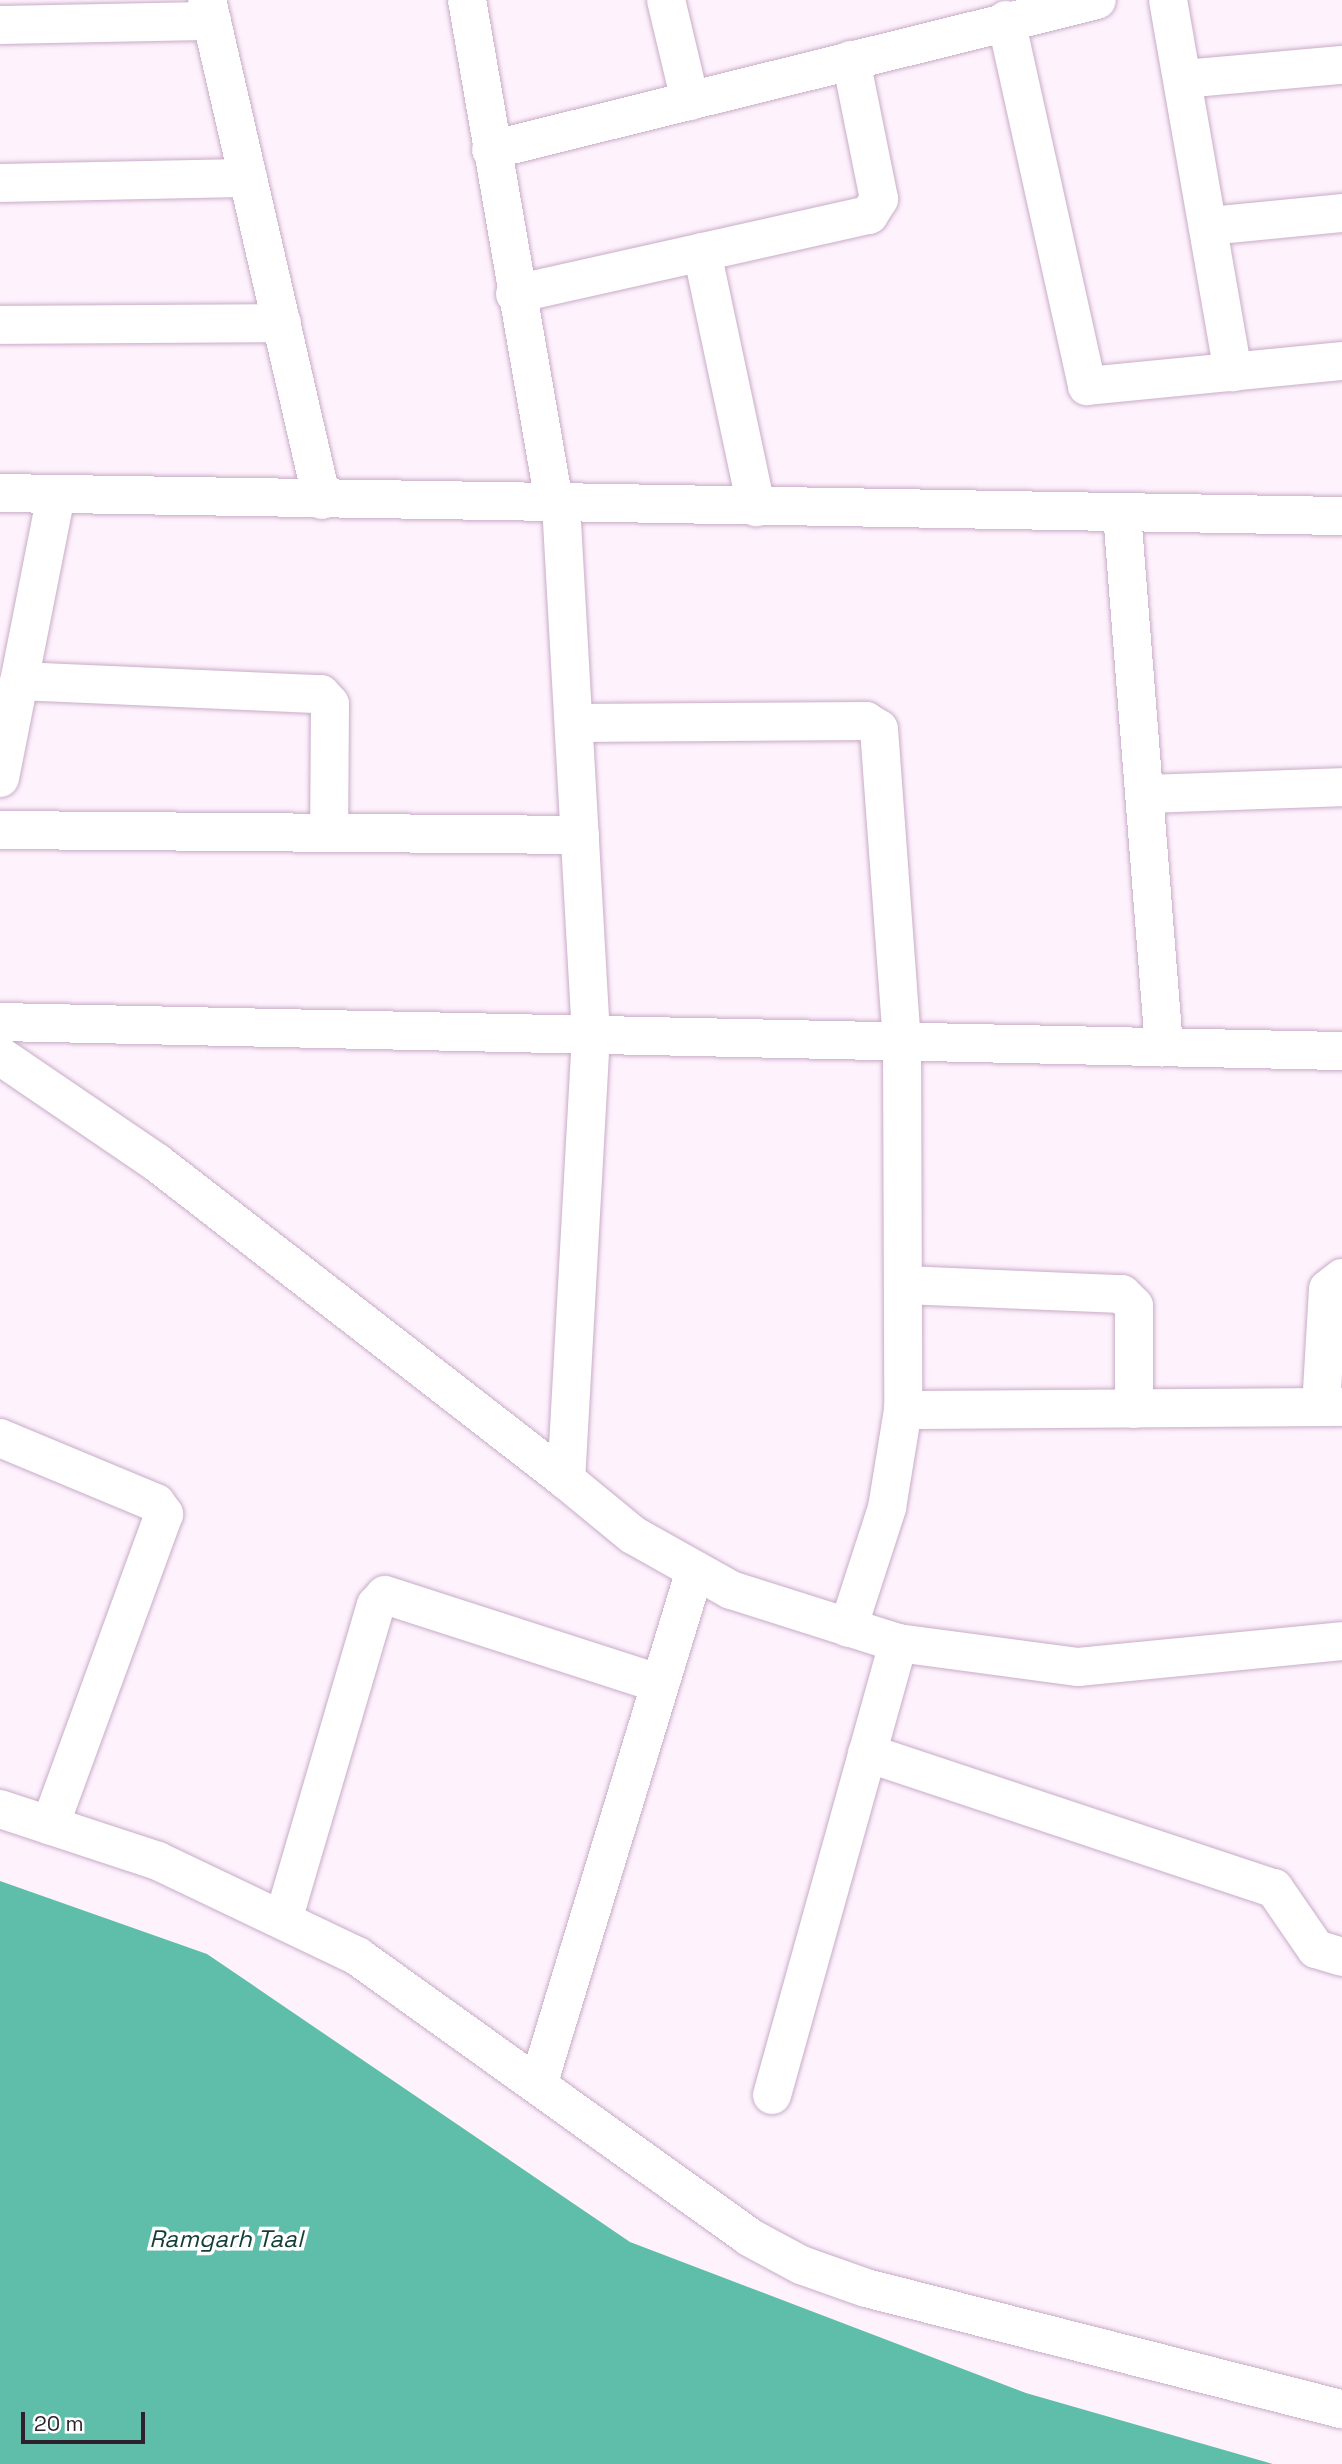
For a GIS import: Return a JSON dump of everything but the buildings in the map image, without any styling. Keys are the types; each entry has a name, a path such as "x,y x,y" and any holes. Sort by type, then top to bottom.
{"street":[{"path":"467,0 515,294 558,503 574,723 591,1035 566,1480"},
{"path":"666,0 690,101"},
{"path":"491,150 1006,20 1097,0"},
{"path":"1168,0 1184,79 1233,372"},
{"path":"0,25 210,11 322,500"},
{"path":"1006,20 1083,381 1094,388 1342,361"},
{"path":"515,294 869,215 876,208 851,60"},
{"path":"1184,79 1342,65"},
{"path":"0,183 248,178"},
{"path":"1209,226 1342,213"},
{"path":"702,252 756,508"},
{"path":"0,325 282,323"},
{"path":"0,493 1342,516"},
{"path":"0,778 57,494"},
{"path":"1122,513 1164,1047"},
{"path":"19,681 321,694 330,704 329,833"},
{"path":"574,723 874,724 902,1039 903,1410 887,1508 848,1628"},
{"path":"1144,794 1342,787"},
{"path":"0,830 580,835"},
{"path":"0,1022 902,1039 1342,1051"},
{"path":"0,1056 178,1179 634,1535 731,1590 898,1643 1078,1667 1342,1641"},
{"path":"903,1410 1331,1407 1328,1289 1342,1279"},
{"path":"904,1284 1122,1294 1134,1306 1133,1409"},
{"path":"0,1438 156,1503 164,1514 26,1818 159,1861 284,1917 357,1956 539,2082 749,2237 801,2265 866,2288 1342,2409"},
{"path":"539,2082 695,1570"},
{"path":"284,1917 376,1605 385,1595 660,1684"},
{"path":"772,2095 898,1643"},
{"path":"867,1753 1275,1888 1316,1949 1342,1957"}],"water":[{"name":"Ramgarh Taal","path":"0,1881 207,1954 630,2242 1026,2393 1273,2464 0,2464"}]}
